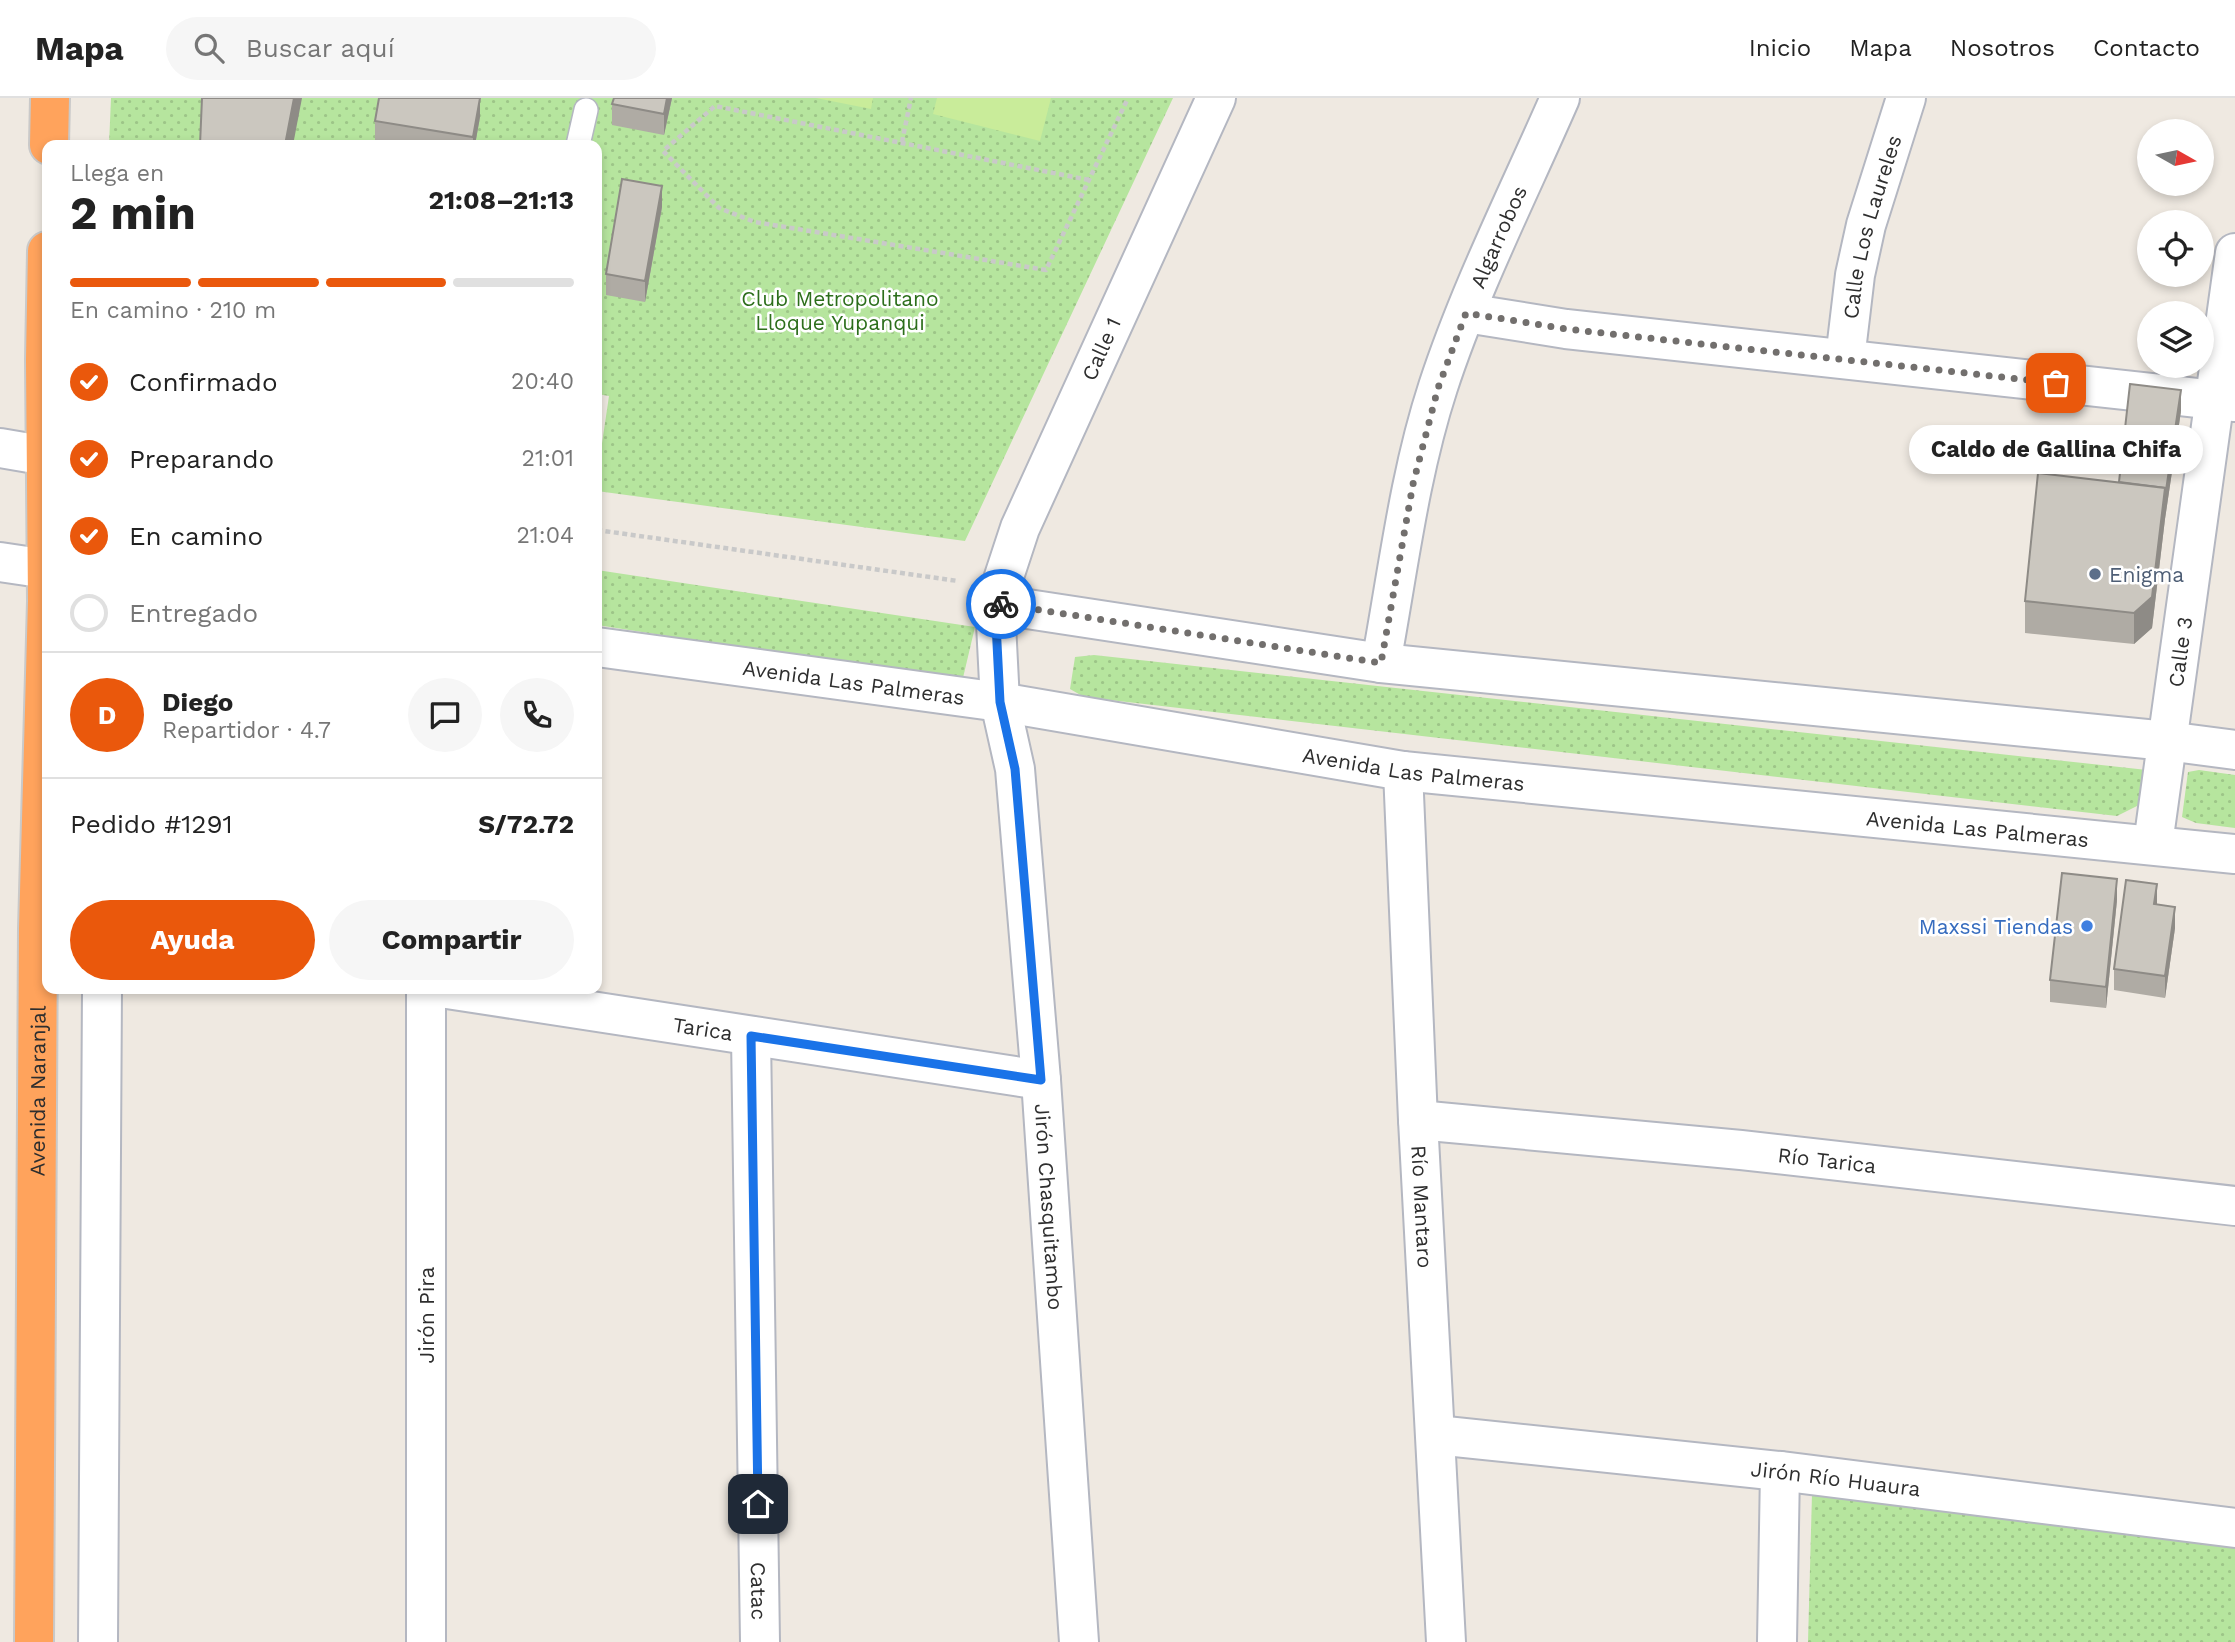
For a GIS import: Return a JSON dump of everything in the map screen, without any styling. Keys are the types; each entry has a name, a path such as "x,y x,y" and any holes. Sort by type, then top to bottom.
{"highway":[{"path":"49,140 50,98"},
{"name":"Avenida Naranjal","path":"34,1642 38,943 42,777"}],"street":[{"name":"Calle 1","path":"995,604 1020,528 1216,98"},
{"name":"Algarrobos","path":"1381,663 1413,484 1438,388 1466,313 1560,98"},
{"name":"Calle Los Laureles","path":"1845,359 1855,275 1866,225 1906,98"},
{"name":"Calle 3","path":"2153,844 2167,741 2225,401 2235,253"},
{"path":"1466,313 1566,329 2225,401"},
{"path":"0,448 42,455"},
{"path":"0,562 42,568"},
{"path":"995,604 1381,663 2235,750"},
{"name":"Jirón Chasquitambo","path":"995,604 1000,702 1015,769 1041,1080 1079,1642"},
{"name":"Avenida Las Palmeras","path":"602,648 1000,702 1403,771 2235,854"},
{"name":"Río Mantaro","path":"1403,771 1418,1120 1447,1642"},
{"path":"98,1642 102,994"},
{"name":"Jirón Pira","path":"426,994 426,1642"},
{"name":"Tarica","path":"479,994 1041,1080"},
{"name":"Catac","path":"751,1036 760,1642"},
{"name":"Río Tarica","path":"1418,1120 1741,1150 2235,1206"},
{"name":"Jirón Río Huaura","path":"1436,1435 1780,1471 2235,1528"},
{"path":"1777,1642 1780,1471"}],"lane":[{"path":"579,140 586,110"}],"path":[{"path":"902,142 911,98"},
{"path":"1089,180 715,106 663,151 719,208 755,222 1046,270 1089,180 1128,98"},
{"path":"602,531 958,581"}],"green space":[{"name":"Club Metropolitano Lloque Yupanqui","path":"111,98 1173,98 965,541 602,492 602,443 609,396 602,395 602,140 109,140"},
{"path":"816,98 873,98 871,109"},
{"path":"937,98 1051,98 1040,141 933,114"},
{"path":"602,571 975,627 962,682 602,626"},
{"path":"1094,655 2147,770 2145,802 2117,816 1084,697 1070,689 1075,657"},
{"path":"2199,770 2235,775 2235,828 2196,823 2182,817 2188,772"},
{"path":"1812,1494 2235,1545 2235,1642 1808,1642"}],"building":[{"path":"202,98 294,98 286,140 200,140"},
{"path":"379,98 480,98 473,137 375,121"},
{"path":"614,98 667,98 664,114 612,104"},
{"path":"622,179 662,186 645,281 606,274"},
{"path":"2130,384 2181,390 2165,497 2165,488 2119,482"},
{"name":"Enigma","path":"2038,473 2165,488 2152,597 2134,613 2025,601"},
{"path":"2062,873 2117,879 2106,987 2050,980"},
{"path":"2126,880 2157,884 2154,904 2175,907 2165,976 2114,969"}],"way so far":[{"path":"1001,604 1381,663 1413,484 1438,388 1466,313 1566,329 2056,383"}],"place":[{"name":"Caldo de Gallina Chifa","path":"2056,383"},
{"name":"Enigma","path":"2095,574"},
{"name":"Maxssi Tiendas","path":"2087,926"}],"route":[{"path":"758,1504 751,1036 1041,1080 1015,769 1000,702 995,604 1001,604"}]}
